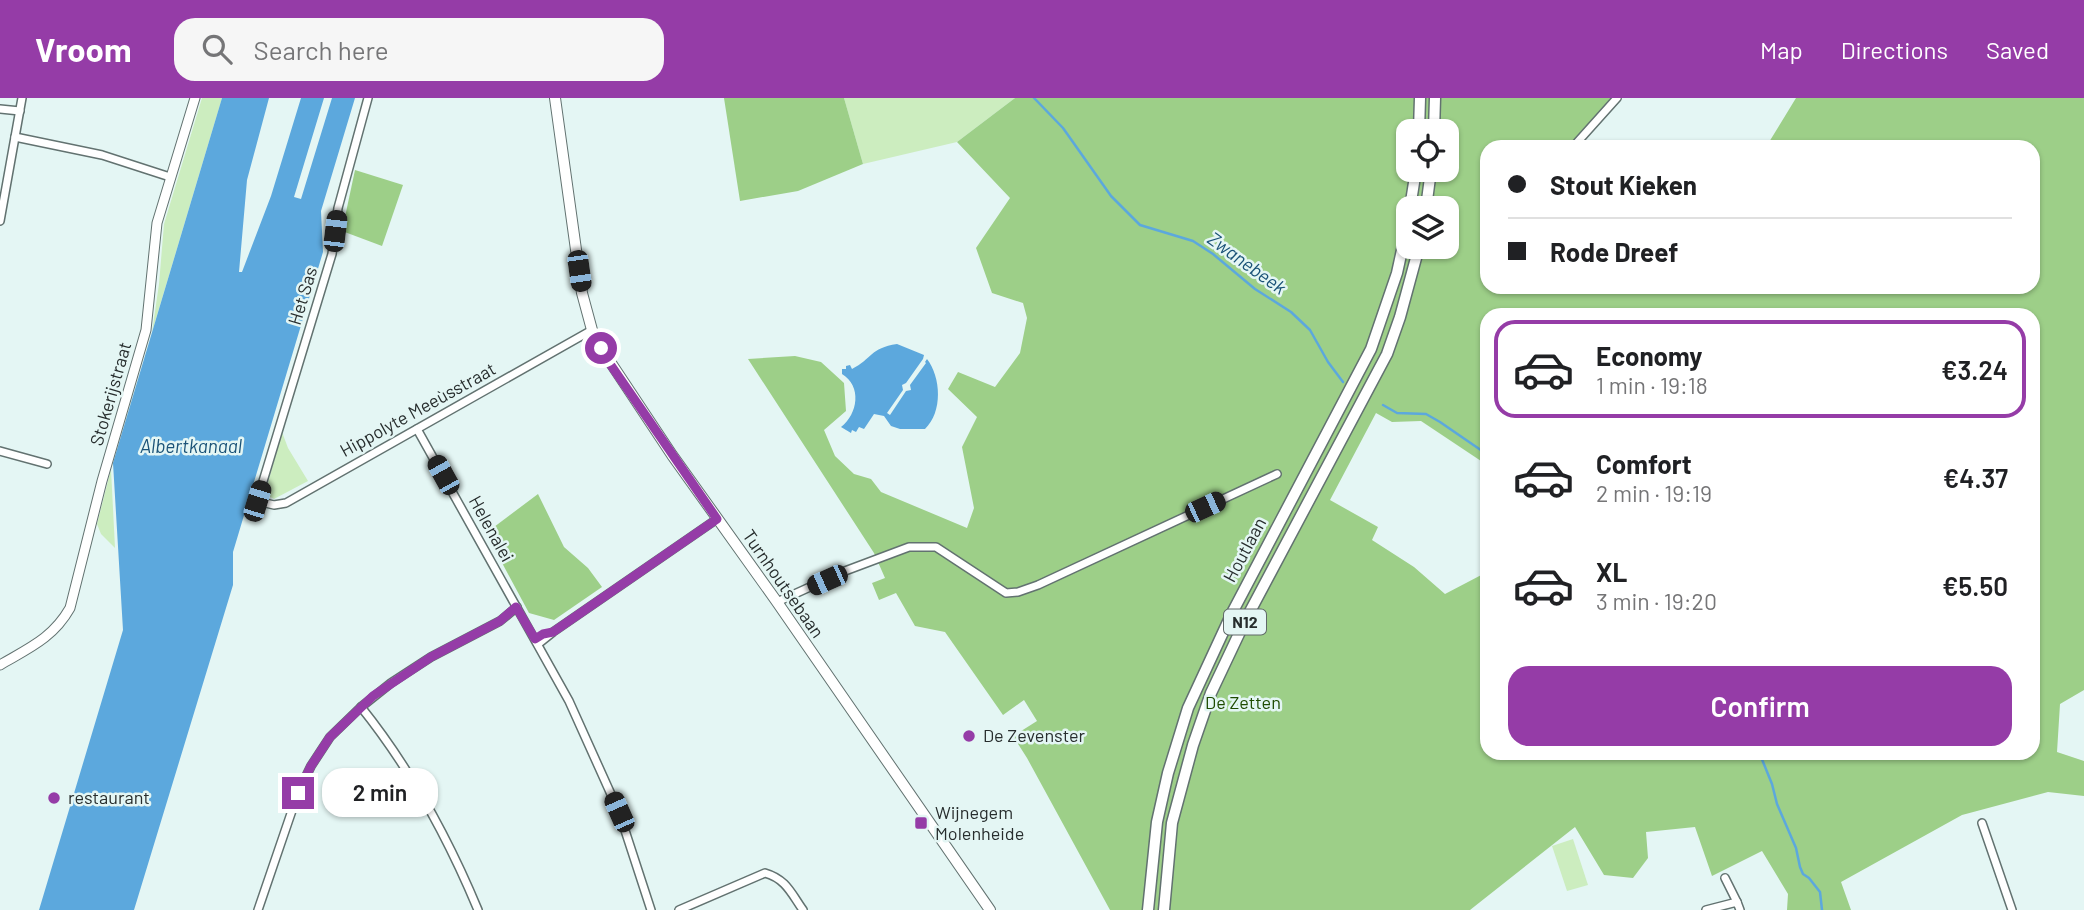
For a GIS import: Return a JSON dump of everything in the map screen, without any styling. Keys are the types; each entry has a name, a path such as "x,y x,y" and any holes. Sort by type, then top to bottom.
{"main road":[{"name":"Turnhoutsebaan","path":"555,98 582,293 592,330 608,361 990,910"},
{"path":"1419,119 1420,98"},
{"path":"1434,119 1435,98"},
{"name":"Houtlaan","path":"1149,910 1157,822 1168,773 1188,708 1226,625 1371,349 1400,259"},
{"name":"Houtlaan","path":"1164,910 1172,823 1202,718 1246,619 1387,355 1416,259"}],"street":[{"path":"0,221 22,98"},
{"name":"Stokerijstraat","path":"0,665 49,636 62,623 70,608 102,481 146,330 157,223 195,98"},
{"name":"Het Sas","path":"257,501 332,254 338,208 368,98"},
{"path":"1579,140 1616,98"},
{"path":"0,109 20,111"},
{"path":"15,137 102,155 170,177"},
{"name":"Hippolyte Meeùsstraat","path":"257,501 274,505 286,503 592,330"},
{"name":"Helenalei","path":"417,429 569,701 619,812 651,910"},
{"path":"0,451 47,464"},
{"path":"777,602 845,571 909,547 936,547 1006,593 1018,592 1277,474"},
{"path":"537,641 717,519"},
{"path":"258,910 298,793 311,766 330,737 361,706 410,670 500,621 516,607"},
{"path":"500,621 522,616"},
{"path":"361,706 382,732 436,821 478,910"},
{"path":"1982,823 2012,910"},
{"path":"679,910 765,873 778,877 803,910"},
{"path":"1706,910 1738,906 1725,878"}],"green space":[{"path":"202,98 222,98 152,332 164,224"},
{"path":"724,98 844,98 863,164 798,191 740,201"},
{"path":"844,98 1015,98 957,142 863,164"},
{"name":"De Zetten","path":"1015,98 1611,98 1573,140 1480,140 1480,294 2040,294 2040,140 1770,140 1796,98 2084,98 2084,690 2060,704 2057,752 2084,761 2084,796 2048,792 1962,815 1841,882 1851,910 1787,910 1788,894 1762,851 1712,876 1695,827 1646,832 1648,858 1633,878 1604,875 1575,827 1470,910 1110,910 1013,736 1037,721 1024,700 1003,715 945,632 915,626 896,593 879,600 872,583 885,578 874,553 748,359 795,356 821,362 844,383 846,411 824,430 835,456 854,474 871,479 881,492 967,528 974,508 962,447 977,417 948,389 958,372 995,387 1020,353 1027,318 1023,303 992,293 976,248 1010,198 957,142"},
{"path":"355,170 403,185 382,246 342,231"},
{"path":"282,432 288,448 308,481 274,499 265,494"},
{"path":"111,469 115,548 101,534 97,524"},
{"path":"538,494 564,547 588,568 602,587 554,620 529,613 486,533"},
{"path":"1573,839 1588,885 1567,891 1552,846"}],"water":[{"name":"Albertkanaal","path":"222,98 269,98 247,180 239,272 242,272 271,196 301,98 324,98 294,197 301,199 332,98 355,98 321,211 323,252 233,552 233,585 134,910 39,910 123,630 113,463"},
{"path":"897,344 924,355 902,385 903,390 887,413 890,415 906,391 911,390 910,385 927,359 935,375 938,394 931,422 925,429 900,429 891,426 884,416 874,414 864,429 859,427 856,432 852,430 851,433 841,427 854,408 855,393 853,386 842,374 842,369 850,365 852,369 876,351"}],"waterway":[{"name":"Zwanebeek","path":"1034,98 1063,128 1111,196 1140,225 1193,241 1255,289 1291,312 1310,330 1343,382"},
{"name":"Zwanebeek","path":"1383,405 1397,413 1426,414 1480,450"},
{"name":"Zwanebeek","path":"1762,760 1796,848 1803,874 1820,892 1822,910"}],"place":[{"name":"De Zevenster","path":"969,736"},
{"name":"restaurant","path":"54,798"},
{"name":"Wijnegem Molenheide","path":"921,823"}],"route":[{"path":"298,793 325,744 373,696 390,683 431,657 500,621 516,607 535,639 553,632 717,519 601,348"}]}
